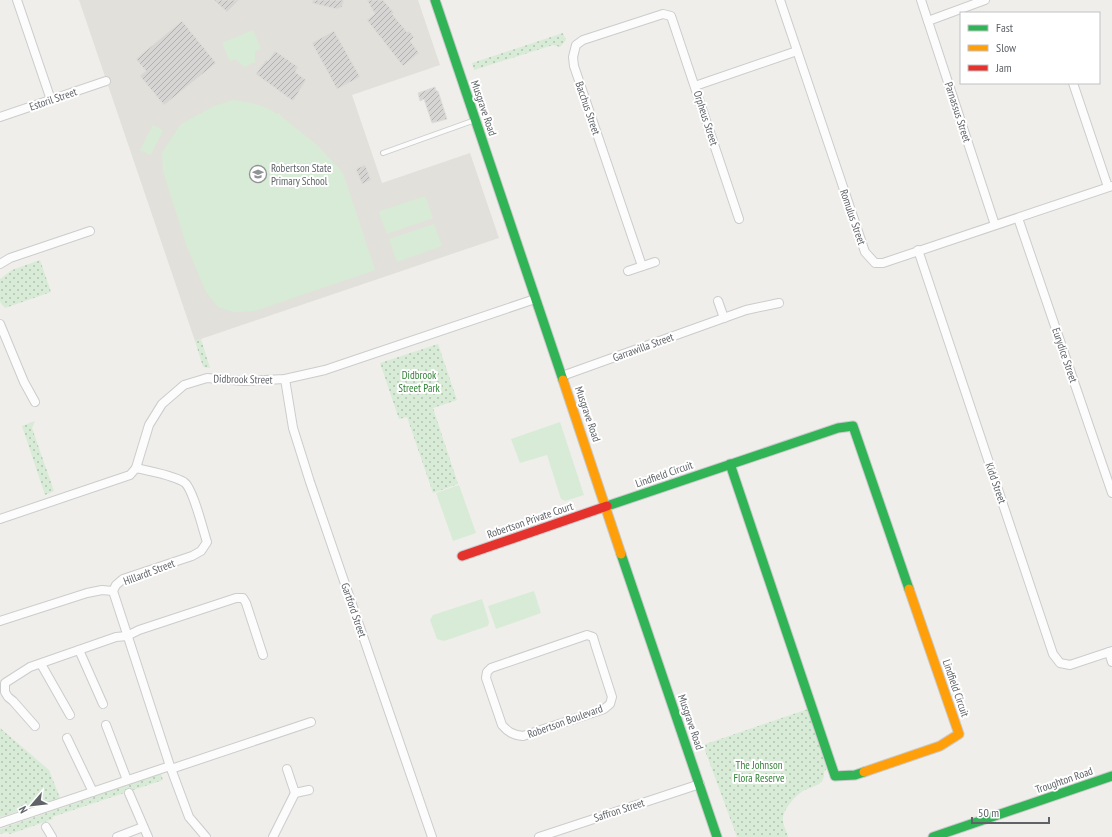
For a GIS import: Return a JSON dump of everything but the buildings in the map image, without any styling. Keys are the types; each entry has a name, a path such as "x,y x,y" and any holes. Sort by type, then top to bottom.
{"street":[{"path":"17,0 51,100"},
{"name":"Musgrave Road","path":"435,0 718,837"},
{"name":"Romulus Street","path":"780,0 865,252 875,263 883,263 1110,186"},
{"name":"Parnassus Street","path":"921,0 995,225"},
{"path":"928,21 985,0"},
{"name":"Bacchus Street","path":"642,266 577,74 574,57 576,44 583,40 662,14 671,16"},
{"name":"Orpheus Street","path":"671,16 739,219"},
{"path":"695,86 797,51"},
{"name":"Estoril Street","path":"0,117 106,80"},
{"path":"1073,84 1110,186"},
{"name":"Eurydice Street","path":"1018,218 1112,493"},
{"path":"0,264 10,258 90,231"},
{"name":"Kidd Street","path":"918,250 1054,654 1060,663 1070,665 1110,652"},
{"path":"628,271 655,262"},
{"name":"Didbrook Street","path":"136,468 149,425 162,404 184,385 207,378 285,380 325,370 536,299"},
{"path":"718,301 724,318"},
{"name":"Garrawilla Street","path":"562,376 746,310 779,303"},
{"path":"0,324 24,382 35,402"},
{"name":"Gartford Street","path":"285,380 293,428 310,482 432,837"},
{"name":"Lindfield Circuit","path":"607,506 730,464 838,428 853,426 959,734 940,746 855,775 835,776 730,464"},
{"path":"0,519 130,474 136,468"},
{"name":"Hillardt Street","path":"136,468 163,474 185,482 191,492 207,542 201,551 192,556 123,579 116,585 113,591 126,636 170,768"},
{"name":"Robertson Private Court","path":"462,556 607,506"},
{"path":"0,621 87,593 102,590 113,591"},
{"path":"35,726 8,697 4,688 5,683 30,667 240,598 243,598 246,603 263,655"},
{"name":"Robertson Boulevard","path":"587,635 592,637 612,697 610,704 604,709 523,736 515,735 507,731 502,725 495,705 486,678 487,672 491,668 587,635"},
{"path":"79,650 103,704"},
{"path":"1110,652 1112,662"},
{"path":"41,664 70,714"},
{"path":"0,823 127,780 170,768 311,722"},
{"path":"106,725 127,780"},
{"path":"67,738 93,792"},
{"path":"170,768 189,817 206,837"},
{"path":"273,837 295,793 287,769"},
{"name":"Troughton Road","path":"933,837 1112,776"},
{"name":"Saffron Street","path":"539,837 700,784"},
{"path":"295,793 309,790"},
{"path":"129,793 148,837"},
{"path":"46,827 52,837"},
{"path":"117,837 143,827"}],"lane":[{"path":"383,153 475,120"}],"shaded area":[{"name":"Robertson State Primary School","path":"79,0 418,0 440,65 352,95 382,183 470,153 499,238 195,341"}],"green space":[{"path":"253,30 261,49 255,51 255,62 244,67 236,59 230,61 222,43"},
{"path":"563,33 566,40 560,47 553,45 474,70 472,63"},
{"path":"233,100 256,104 277,114 280,113 281,116 318,146 343,173 375,270 255,311 233,312 218,307 206,292 186,244 163,171 162,153 180,125 214,106"},
{"path":"153,125 163,130 151,155 140,150"},
{"path":"425,196 433,218 387,234 379,213 380,211"},
{"path":"434,224 442,246 397,262 389,239"},
{"path":"40,260 51,292 5,308 0,302 0,279 12,270"},
{"path":"201,339 210,368 203,367 195,341"},
{"name":"Didbrook Street Park","path":"438,344 457,400 433,408 458,484 433,493 407,417 399,419 380,363"},
{"path":"35,421 32,428 54,491 45,495 22,426"},
{"path":"560,422 584,495 565,501 561,499 547,455 520,463 511,439"},
{"path":"459,485 476,533 453,541 436,493"},
{"path":"534,591 541,613 496,629 488,606"},
{"path":"482,599 489,622 488,626 444,641 437,639 430,620 433,615"},
{"name":"The Johnson Flora Reserve","path":"808,709 827,768 824,772 823,780 818,785 800,793 786,809 783,822 788,837 737,837 703,745"},
{"path":"0,728 49,770 60,798 0,817"},
{"path":"161,774 163,780 52,817 53,819 10,834 7,832 0,834 0,829"}],"traffic: fast":[{"path":"435,0 563,380"},
{"path":"607,506 838,428 853,426 909,589"},
{"path":"730,464 835,776 855,775 864,772"},
{"path":"621,554 717,837"},
{"path":"933,837 1112,776"}],"traffic: slow":[{"path":"563,380 621,554"},
{"path":"864,772 940,746 959,734 909,589"}],"traffic: jam":[{"path":"462,556 607,506"}],"place":[{"name":"Robertson State Primary School","path":"258,174"}]}
